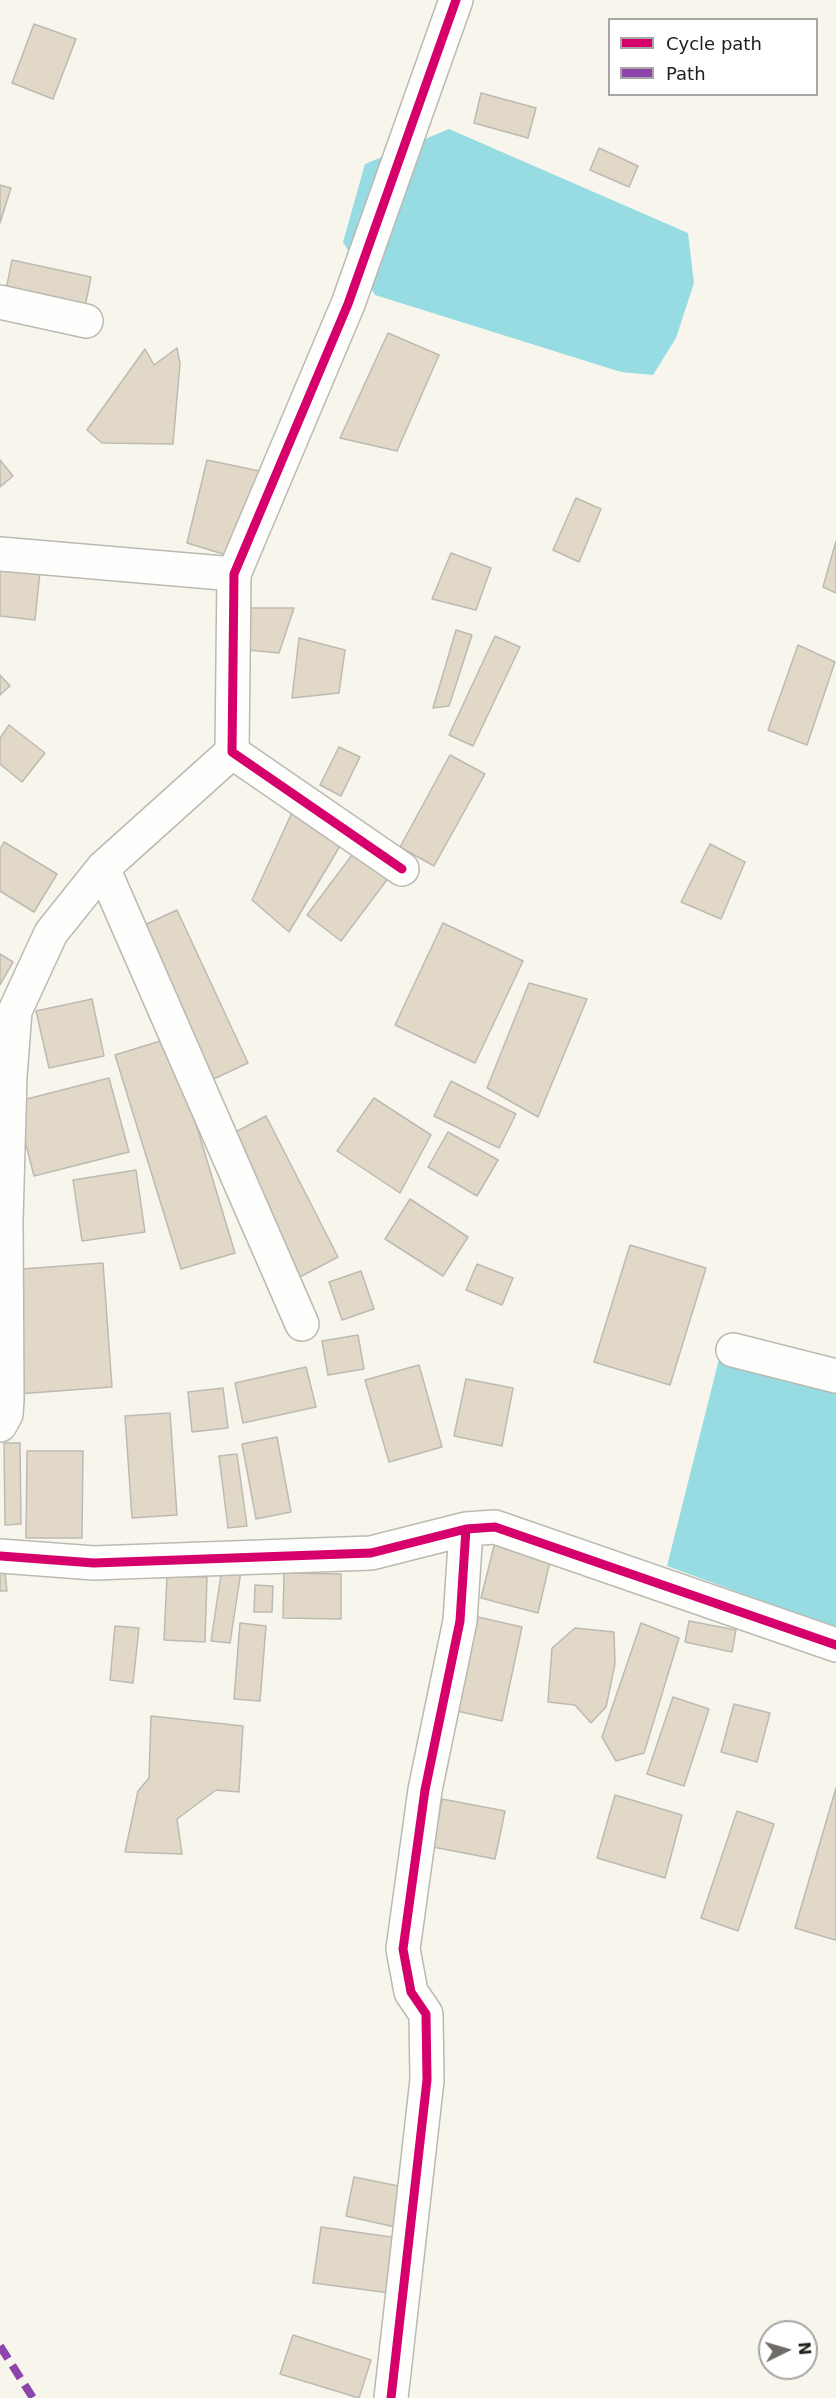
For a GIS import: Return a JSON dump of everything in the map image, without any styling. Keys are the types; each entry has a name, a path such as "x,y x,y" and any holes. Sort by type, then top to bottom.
{"street":[{"path":"0,1425 6,1414 7,1400 6,1220 10,1076 15,1011 51,933 103,868 232,752 234,574 348,304 456,0"},
{"path":"0,302 86,321"},
{"path":"0,554 234,574"},
{"path":"232,752 402,869"},
{"path":"103,868 302,1324"},
{"path":"733,1350 836,1376"},
{"path":"0,1556 94,1563 371,1553 466,1529 495,1527 836,1645"},
{"path":"391,2398 427,2080 426,2014 411,1992 403,1949 425,1790 459,1622 466,1529"}],"water":[{"path":"449,129 688,233 694,283 676,338 653,375 621,372 375,295 343,242 365,164"},
{"path":"720,1355 836,1384 836,1628 667,1566"}],"building":[{"path":"34,24 76,39 53,99 12,83"},
{"path":"481,93 536,108 528,138 474,123"},
{"path":"599,148 638,166 629,187 590,170"},
{"path":"0,185 11,188 0,223"},
{"path":"12,260 91,277 85,307 6,290"},
{"path":"388,333 439,355 397,451 340,438"},
{"path":"177,348 180,364 173,444 102,443 87,430 145,349 154,365"},
{"path":"0,460 13,476 0,487"},
{"path":"207,460 269,473 236,558 187,543"},
{"path":"576,498 601,509 579,562 553,550"},
{"path":"836,541 836,593 823,587"},
{"path":"451,553 491,568 476,610 432,599"},
{"path":"0,567 40,572 35,620 0,616"},
{"path":"239,608 294,608 279,653 237,649"},
{"path":"456,630 472,635 449,706 433,708"},
{"path":"495,636 520,647 473,746 449,735"},
{"path":"299,638 345,650 339,693 292,698"},
{"path":"798,645 835,662 807,745 768,730"},
{"path":"0,675 10,686 0,695"},
{"path":"9,725 45,753 22,782 0,764 0,738"},
{"path":"339,747 360,757 341,796 320,785"},
{"path":"450,755 485,774 434,866 400,847"},
{"path":"294,808 347,834 289,932 252,900"},
{"path":"4,842 57,874 34,912 0,891 0,849"},
{"path":"710,844 745,862 721,919 681,902"},
{"path":"355,851 389,877 341,941 307,915"},
{"path":"177,910 248,1063 207,1082 136,929"},
{"path":"443,923 523,961 475,1063 395,1025"},
{"path":"0,954 13,962 0,985"},
{"path":"529,983 587,999 538,1117 487,1088"},
{"path":"92,999 104,1056 49,1068 36,1011"},
{"path":"170,1038 235,1253 181,1269 115,1055"},
{"path":"109,1078 129,1152 34,1176 15,1102"},
{"path":"451,1081 516,1114 499,1148 434,1116"},
{"path":"374,1098 431,1135 400,1193 337,1151"},
{"path":"266,1116 338,1257 294,1280 222,1139"},
{"path":"448,1132 498,1160 477,1196 428,1167"},
{"path":"136,1170 145,1232 82,1241 73,1180"},
{"path":"410,1199 468,1237 443,1276 385,1239"},
{"path":"630,1245 706,1268 670,1385 594,1362"},
{"path":"103,1263 112,1387 17,1394 9,1270"},
{"path":"477,1264 513,1278 502,1305 466,1290"},
{"path":"361,1271 374,1309 342,1320 329,1282"},
{"path":"358,1335 364,1369 328,1375 322,1341"},
{"path":"419,1365 442,1447 389,1462 365,1380"},
{"path":"306,1367 316,1407 243,1423 235,1383"},
{"path":"466,1379 513,1388 502,1446 454,1436"},
{"path":"223,1388 228,1428 192,1432 188,1392"},
{"path":"170,1413 177,1515 132,1518 125,1416"},
{"path":"277,1437 291,1512 256,1519 242,1444"},
{"path":"4,1443 20,1443 21,1524 5,1525"},
{"path":"27,1451 83,1451 82,1538 26,1538"},
{"path":"237,1454 247,1526 228,1528 219,1456"},
{"path":"495,1542 551,1557 538,1613 481,1598"},
{"path":"4,1562 7,1591 0,1591 0,1563"},
{"path":"222,1568 241,1571 230,1643 211,1641"},
{"path":"284,1573 341,1574 341,1619 283,1618"},
{"path":"167,1576 207,1577 205,1642 164,1640"},
{"path":"255,1585 273,1586 272,1612 254,1612"},
{"path":"478,1617 522,1627 502,1721 457,1711"},
{"path":"689,1621 736,1630 732,1652 685,1642"},
{"path":"240,1623 266,1626 260,1701 234,1699"},
{"path":"641,1623 679,1638 644,1753 616,1761 602,1737"},
{"path":"115,1626 139,1628 133,1683 110,1680"},
{"path":"575,1628 614,1632 615,1664 606,1707 591,1723 575,1705 548,1702 552,1648"},
{"path":"673,1697 709,1709 684,1786 647,1774"},
{"path":"734,1704 770,1713 757,1762 721,1752"},
{"path":"151,1716 243,1726 239,1792 216,1790 177,1819 182,1854 125,1852 138,1791 149,1778"},
{"path":"836,1788 836,1938 835,1940 795,1928"},
{"path":"615,1795 682,1815 665,1878 597,1858"},
{"path":"442,1799 505,1811 495,1859 433,1847"},
{"path":"737,1811 774,1824 738,1931 701,1918"},
{"path":"354,2177 404,2187 395,2227 346,2216"},
{"path":"321,2227 398,2238 390,2293 313,2283"},
{"path":"293,2335 371,2360 359,2398 280,2374"}],"marked path":[{"path":"0,2346 33,2398"}],"cycle path":[{"path":"402,869 232,752 234,574 348,304 456,0"},
{"path":"0,1556 94,1563 371,1553 466,1529 495,1527 836,1645"},
{"path":"391,2398 427,2080 426,2014 411,1992 403,1949 425,1790 460,1621 466,1529"}]}
